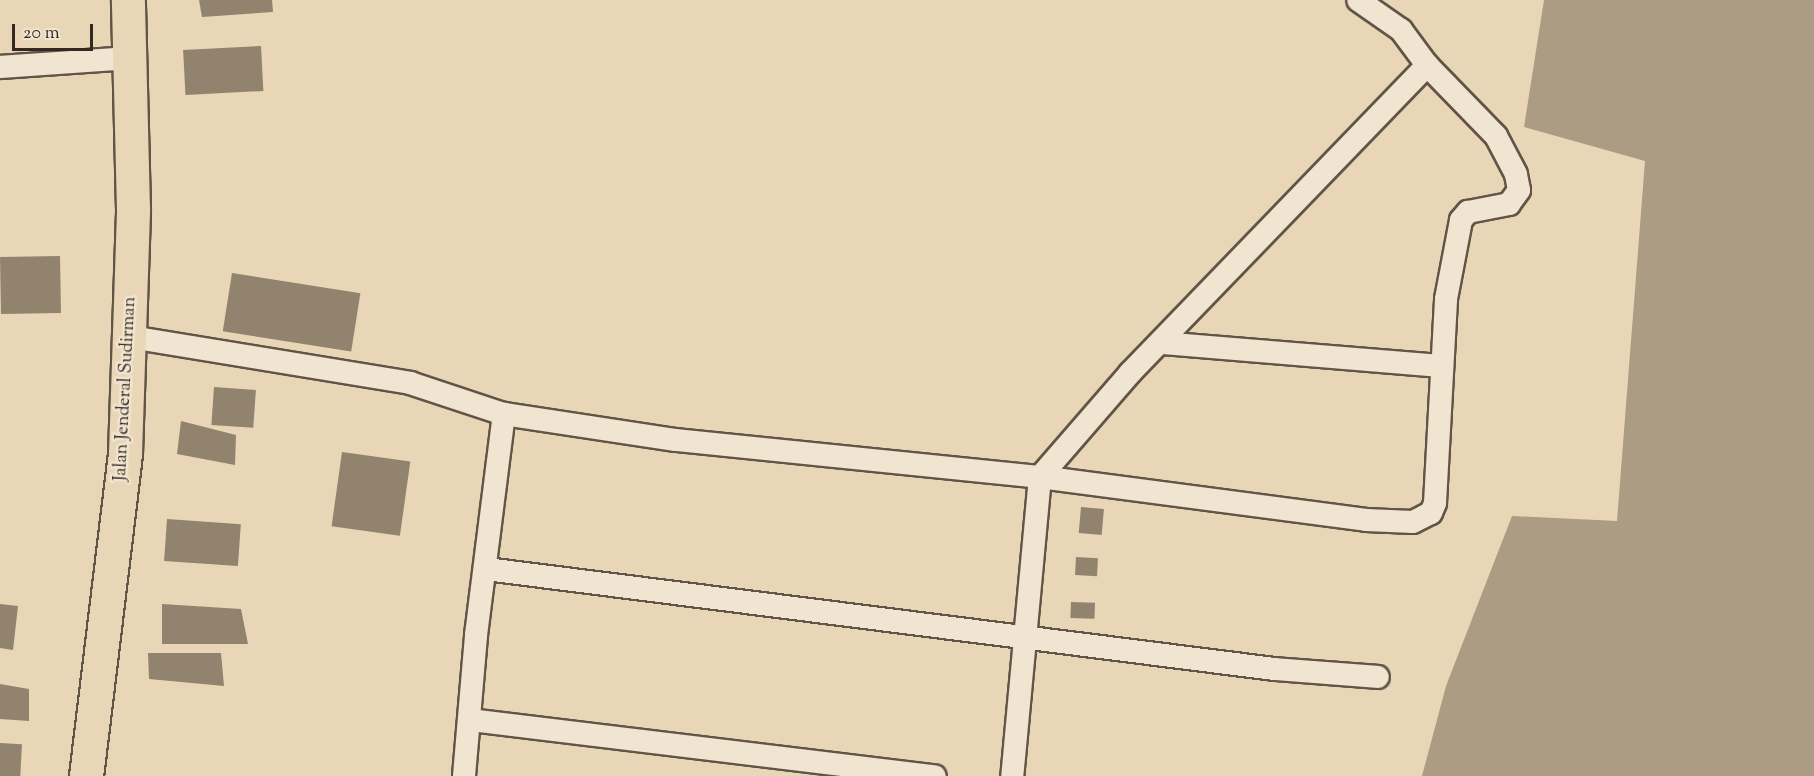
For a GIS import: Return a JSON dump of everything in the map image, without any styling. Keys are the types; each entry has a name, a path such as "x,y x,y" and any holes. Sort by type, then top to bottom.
{"highway":[{"name":"Jalan Jenderal Sudirman","path":"86,776 122,487 130,337 133,209 128,0"}],"street":[{"path":"130,337 410,383 504,414 676,440 1040,477 1366,520 1423,520 1435,503 1446,299 1461,220 1468,212 1509,204 1519,190 1516,174 1496,136 1426,65 1401,30 1358,0"},
{"path":"0,68 130,58"},
{"path":"1012,776 1040,477 1071,438 1426,65"},
{"path":"1162,343 1442,366"},
{"path":"464,776 504,414"},
{"path":"486,569 1274,669 1378,677"},
{"path":"470,720 934,776"}],"shaded area":[{"path":"1544,0 1814,0 1814,776 1422,776 1446,686 1512,516 1617,521 1645,161 1524,127"}],"building":[{"path":"199,0 272,0 273,12 202,17"},
{"path":"261,46 263,91 185,95 183,50"},
{"path":"60,256 61,313 1,314 0,257"},
{"path":"232,273 360,293 351,352 223,331"},
{"path":"214,387 256,390 253,428 211,425"},
{"path":"181,421 236,435 235,465 177,454"},
{"path":"342,452 410,462 400,536 332,526"},
{"path":"1081,507 1104,509 1102,535 1079,533"},
{"path":"167,519 241,524 238,566 164,561"},
{"path":"1076,557 1098,558 1097,576 1075,575"},
{"path":"1071,602 1095,603 1094,619 1070,618"},
{"path":"0,604 18,606 13,650 0,648"},
{"path":"162,604 241,609 248,644 162,644"},
{"path":"148,653 221,653 224,686 149,679"},
{"path":"0,684 29,689 29,721 0,719"},
{"path":"0,743 22,744 20,776 0,776"}]}
